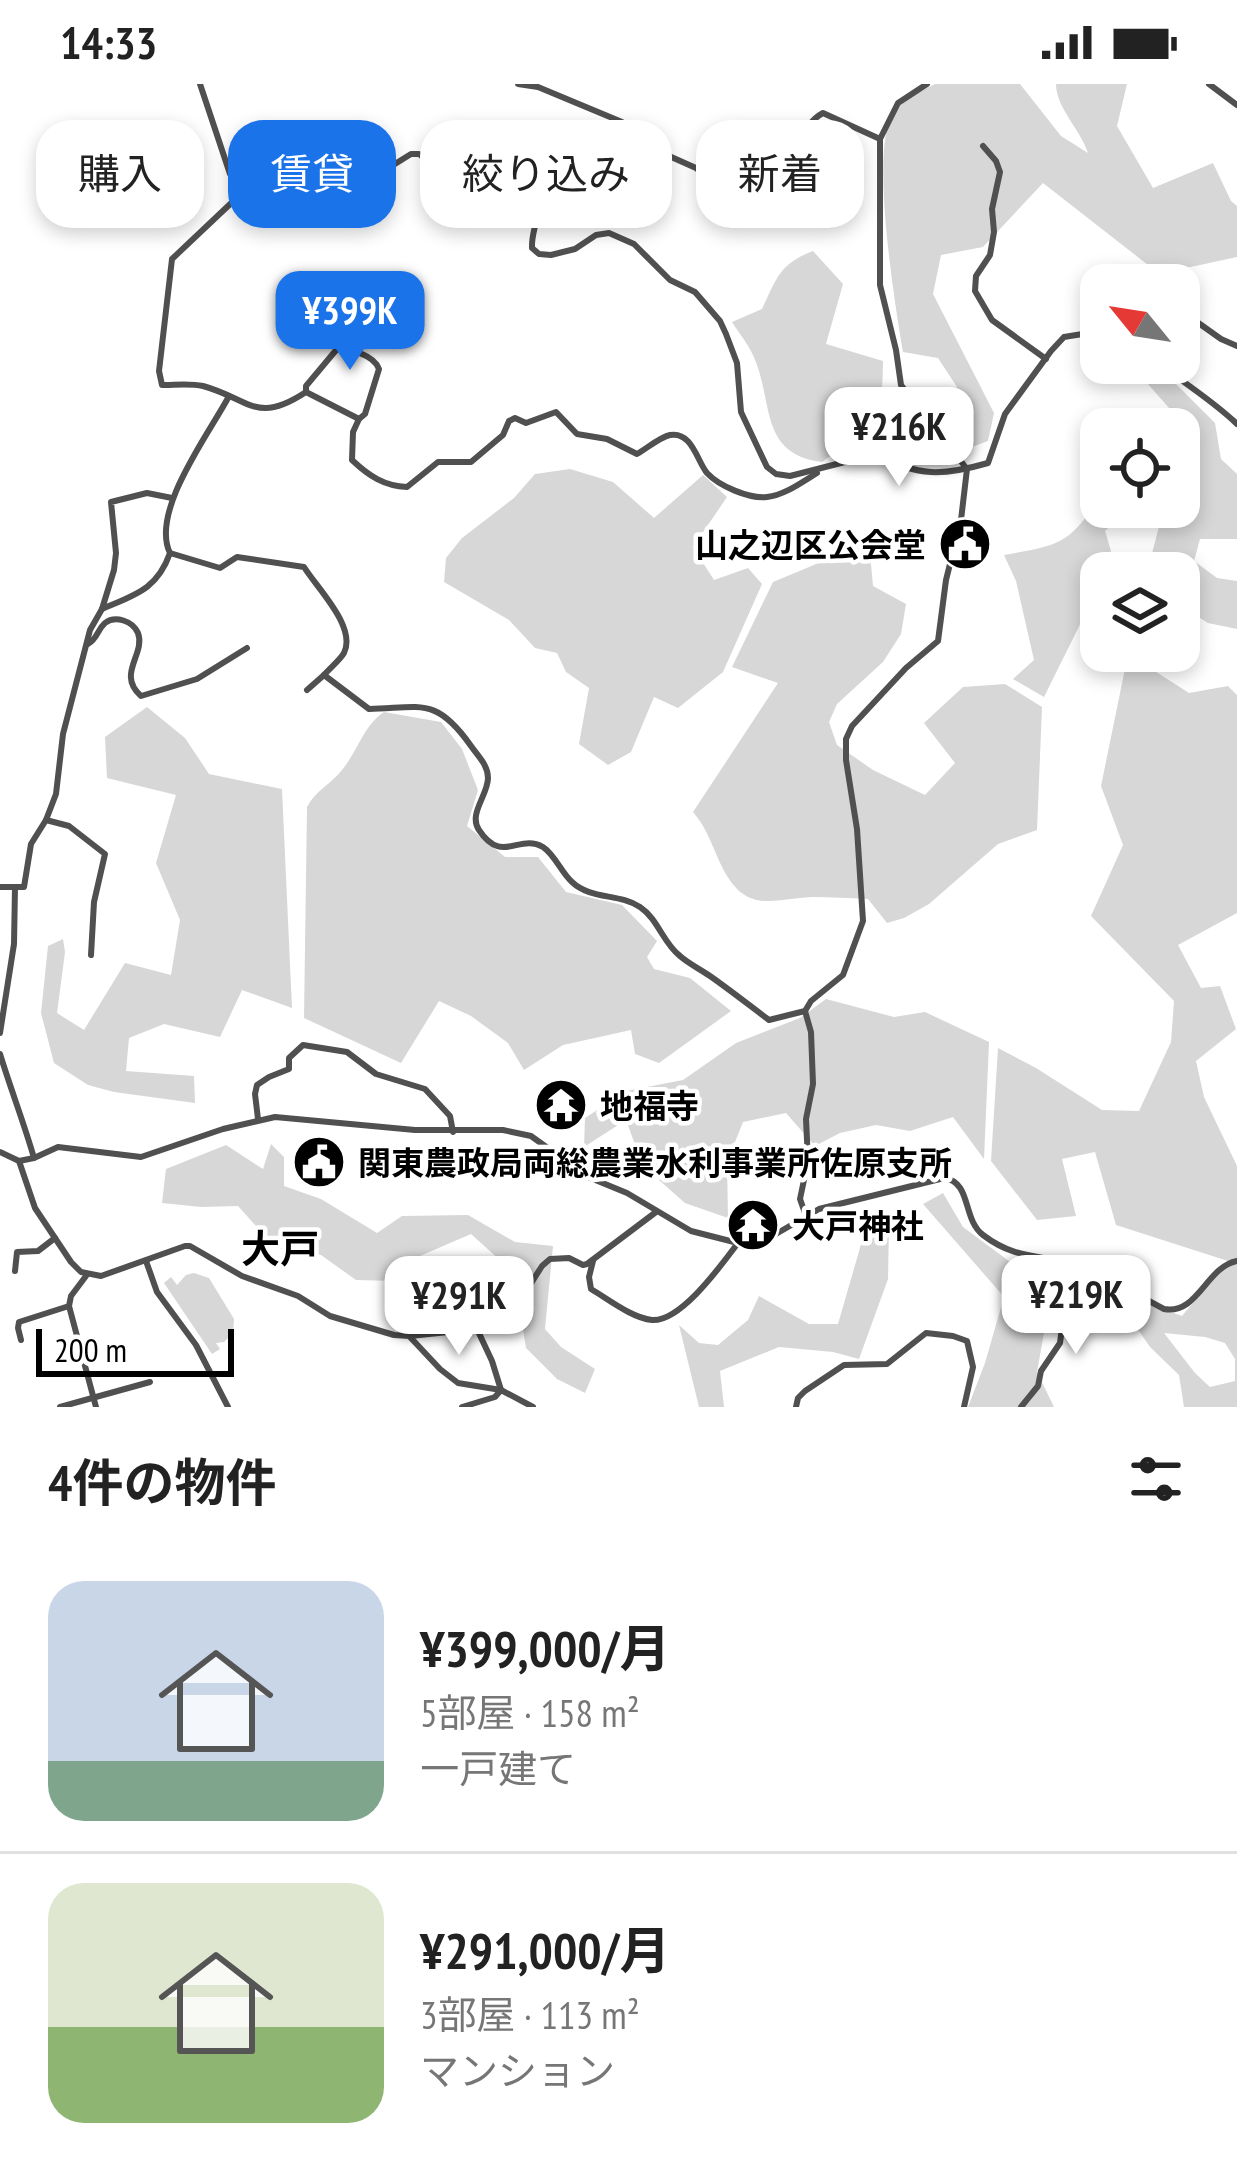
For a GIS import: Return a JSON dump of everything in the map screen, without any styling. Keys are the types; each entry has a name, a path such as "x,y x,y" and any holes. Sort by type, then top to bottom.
{"street":[{"path":"200,84 228,169"},
{"path":"518,84 538,87 617,120"},
{"path":"324,675 369,709 419,704 440,714 482,760 488,777 474,820 495,847 536,844 546,848 573,883 639,907 684,961 769,1020 805,1011 838,980 847,969 863,921 846,739 906,668 938,641 968,469 904,391 880,279 880,139 898,103 927,84"},
{"path":"1209,84 1237,106"},
{"path":"672,157 696,168 719,188 781,171 815,116 823,113 880,139"},
{"path":"983,146 1000,172 992,209 991,255 976,276 975,291 992,320 1046,359"},
{"path":"228,206 172,259 159,371 162,385 196,385 269,410 306,392"},
{"path":"536,228 531,242 538,254 575,249 596,235 609,233 634,244 670,280 695,292 726,334 736,363 741,412 767,467 776,475 790,476 876,454 902,467 935,474 991,460 1001,420 1064,337 1080,334"},
{"path":"1200,324 1237,346"},
{"path":"306,392 337,349 378,364 365,415 353,432 352,460 367,474 397,487 407,487 438,462 471,461 503,435 515,418 526,423 556,412 577,434 607,439 637,454 670,435 680,437 692,445 706,472 751,496 779,494 825,468"},
{"path":"1185,384 1212,400 1237,424"},
{"path":"306,392 359,419"},
{"path":"101,610 142,592 164,570 170,553 164,540 172,498 228,398"},
{"path":"0,887 24,887 31,844 56,794 63,734 116,553 111,502 147,493 172,498"},
{"path":"170,553 220,568 237,557 304,568 333,607 348,638 344,652 308,690"},
{"path":"88,644 110,619 121,619 136,629 139,636 130,674 132,688 141,696 197,680 248,648"},
{"path":"46,820 68,826 105,854 94,902 91,955"},
{"path":"0,1033 14,944 15,887"},
{"path":"805,1011 811,1032 813,1084 806,1119 808,1161 800,1199 806,1216"},
{"path":"258,1119 257,1085 289,1069 289,1058 303,1045 347,1052 376,1074 415,1083 450,1116 453,1132"},
{"path":"0,1054 34,1158"},
{"path":"0,1152 20,1160 72,1147 141,1157 275,1117 453,1132 503,1130 531,1136 588,1177 692,1231 738,1244 770,1238 820,1209 952,1178 962,1186 973,1227 1006,1251 1082,1266 1174,1311 1190,1302 1217,1270 1237,1261"},
{"path":"20,1160 30,1199 70,1262 87,1275 100,1276 190,1246 330,1316 394,1335 477,1329 507,1316 550,1259 569,1258 583,1265 593,1261 656,1213"},
{"path":"15,1271 17,1252 38,1252 55,1238"},
{"path":"593,1261 591,1289 653,1320 673,1313 689,1299 738,1244"},
{"path":"146,1261 157,1292 196,1345 229,1407"},
{"path":"87,1275 69,1306 95,1403"},
{"path":"1021,1407 1038,1386 1070,1314 1111,1290 1128,1288"},
{"path":"22,1340 20,1322 69,1306"},
{"path":"477,1329 501,1390"},
{"path":"796,1407 805,1390 844,1365 887,1364 922,1334 967,1342 974,1367 964,1407"},
{"path":"410,1336 458,1383 501,1390 533,1407"},
{"path":"60,1407 95,1403 150,1382"},
{"path":"462,1407 495,1397 501,1390"}],"shaded area":[{"path":"935,84 1020,84 1061,136 1088,153 1060,102 1056,84 1127,84 1117,126 1153,188 1213,163 1237,206 1237,257 1200,265 1147,264 1043,183 983,247 941,255 933,294 994,413 988,441 961,451 944,419 957,387 938,358 903,352 890,267 885,137 895,111"},
{"path":"813,251 843,284 826,344 883,361 876,411 850,429 841,448 822,462 802,457 778,436 753,355 732,322 762,309 786,267"},
{"path":"1148,384 1176,384 1200,408 1169,408"},
{"path":"1200,408 1215,423 1221,459 1237,474 1237,539 1200,539 1196,552 1152,552 1159,528 1200,528"},
{"path":"570,469 613,482 654,518 703,475 727,497 693,547 714,580 748,568 762,584 723,672 678,708 654,697 631,752 608,765 579,744 589,688 566,672 557,653 535,648 509,620 444,582 446,558 462,538 514,498 535,474"},
{"path":"1080,524 1080,528 1108,528 1111,551 1080,552 1080,624 1044,697 1013,679 1034,660 1016,581 1004,555 1038,548"},
{"path":"869,542 873,586 906,604 901,634 883,662 837,704 829,722 837,745 873,770 925,795 955,763 924,723 963,687 1005,684 1042,707 1037,830 998,844 929,904 887,923 868,899 761,901 741,893 693,812 778,683 732,667 773,582"},
{"path":"1200,565 1217,578 1237,581 1237,629 1200,618"},
{"path":"1124,672 1156,672 1189,693 1228,686 1237,695 1237,913 1178,945 1201,988 1220,986 1236,1029 1196,1061 1204,1097 1237,1166 1237,1407 1184,1407 1179,1375 1150,1347 1110,1289 1182,1316 1228,1261 1116,1225 1095,1152 1062,1159 1076,1216 1037,1220 991,1161 998,1048 1102,1110 1139,1111 1171,1042 1174,1001 1091,916 1123,845 1101,786","holes":["1164,1333 1225,1343 1235,1359 1235,1381 1210,1387"]},
{"path":"147,707 185,738 209,774 282,789 292,1008 242,990 220,1037 164,1024 129,1038 126,1071 194,1076 195,1103 88,1085 54,1063 41,1013 48,946 63,939 57,1013 84,1030 125,963 171,975 180,920 156,863 176,795 107,778 105,737"},
{"path":"384,712 441,722 462,749 478,790 467,826 505,857 538,857 566,892 622,905 657,941 647,957 654,969 690,978 731,1011 659,1063 635,1054 631,1030 563,1045 524,1070 508,1043 471,1016 439,1001 401,1063 304,1018 307,807 342,770"},
{"path":"826,999 894,1017 925,1012 989,1042 984,1159 953,1117 910,1131 876,1125 840,1133 815,1146 786,1113 743,1122 727,1162 728,1218 685,1203 643,1166 626,1120 584,1147 585,1118 626,1091 683,1080 736,1043 800,1018"},
{"path":"271,1144 284,1157 284,1186 321,1199 377,1233 402,1216 468,1215 515,1242 553,1246 545,1329 561,1347 595,1369 585,1393 557,1379 526,1348 514,1273 471,1234 420,1256 395,1281 356,1280 321,1255 276,1248 238,1206 162,1203 166,1169 226,1145 263,1169"},
{"path":"943,1193 963,1227 1048,1290 1054,1314 1044,1333 1037,1372 1054,1407 968,1407 1004,1297 923,1204"},
{"path":"889,1223 888,1279 859,1359 779,1347 720,1371 724,1407 699,1407 679,1325 699,1343 718,1345 748,1320 759,1296 809,1324 838,1324 866,1227"},
{"path":"194,1273 209,1278 234,1319 233,1333 216,1343 220,1349 212,1354 164,1283 171,1277 177,1285"}],"place":[{"name":"山之辺区公会堂","path":"965,544"},
{"name":"地福寺","path":"561,1105"},
{"name":"関東農政局両総農業水利事業所佐原支所","path":"319,1162"},
{"name":"大戸神社","path":"753,1225"}],"district":[{"name":"大戸","path":"280,1248"}]}
